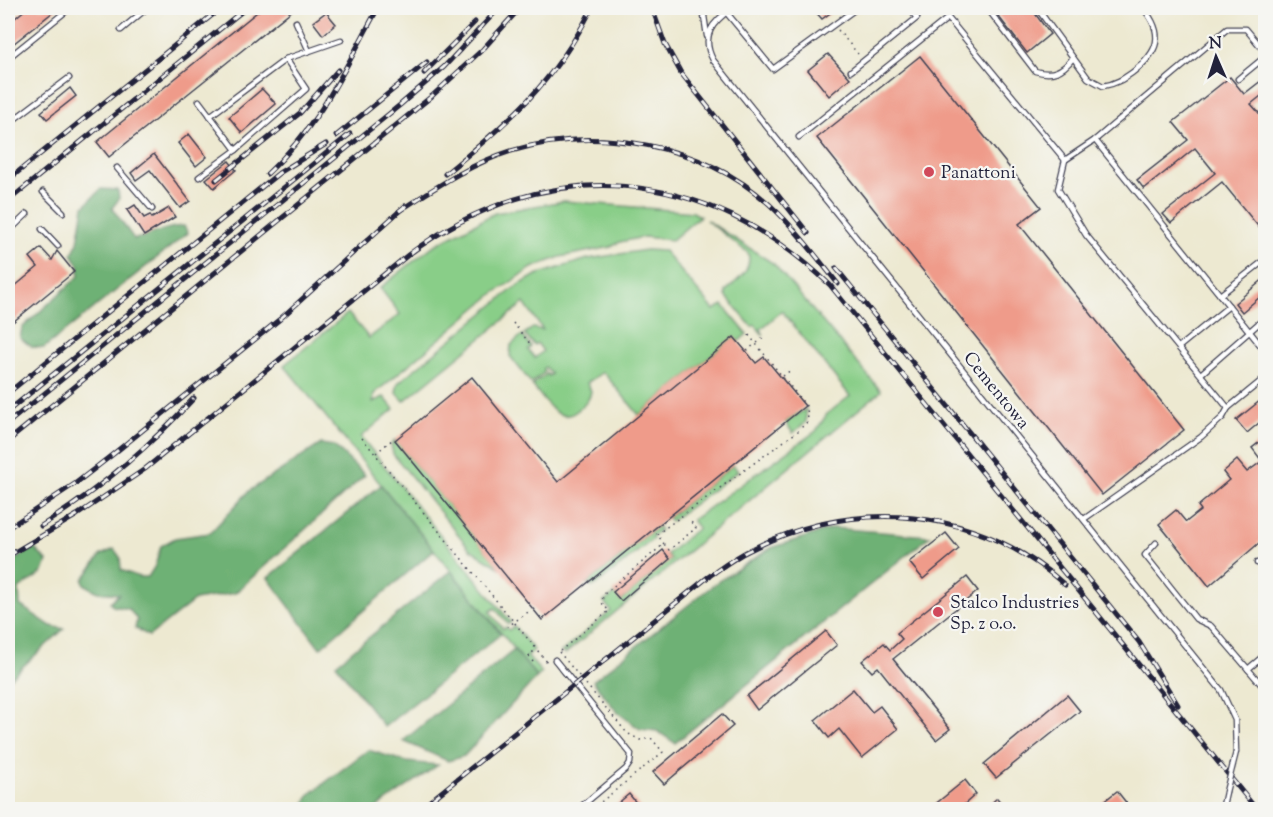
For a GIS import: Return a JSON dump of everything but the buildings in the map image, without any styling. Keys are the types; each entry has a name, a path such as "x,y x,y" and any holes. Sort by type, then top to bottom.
{"lane":[{"path":"8,58 70,8"},
{"path":"121,30 147,8"},
{"name":"Cementowa","path":"706,8 704,16 713,60 1226,697 1237,727 1236,752 1222,810"},
{"path":"707,36 711,27 732,8"},
{"path":"726,12 773,69 857,8"},
{"path":"851,71 918,18 909,8"},
{"path":"987,8 1035,71 1056,73 1066,67 1073,58"},
{"path":"1036,8 1073,58 1095,83 1104,86 1120,81 1148,60 1154,51 1155,28 1143,8"},
{"path":"799,136 948,18 1065,159"},
{"path":"296,22 309,51"},
{"path":"1228,408 1180,346 1086,235 1058,189 1065,159 1095,140 1227,29 1246,29 1266,54 1238,79"},
{"path":"210,116 286,59 341,40"},
{"path":"199,177 236,150 306,88 286,59"},
{"path":"8,124 69,78"},
{"path":"199,101 236,150"},
{"path":"1095,140 1266,352"},
{"path":"117,168 152,209"},
{"path":"43,192 63,212"},
{"path":"8,231 27,214"},
{"path":"42,230 58,246"},
{"path":"1220,295 1266,259"},
{"path":"1180,346 1229,306"},
{"path":"1202,373 1266,317"},
{"path":"1084,519 1201,437 1223,417 1228,408 1266,377"},
{"path":"1156,543 1145,555 1196,619 1211,626 1266,690"},
{"path":"1257,563 1266,564"},
{"path":"1248,669 1266,654"},
{"path":"555,660 627,746 631,754 630,763 626,769 577,810"}],"path":[{"path":"834,25 863,61"},
{"path":"513,323 532,346"},
{"path":"691,522 696,528 669,550 657,534 806,424 808,409 748,334"},
{"path":"747,351 766,336"},
{"path":"782,376 792,369"},
{"path":"362,438 547,662 609,611 602,603 603,595 664,544"},
{"path":"375,453 393,439"},
{"path":"507,627 531,610"},
{"path":"533,662 529,656 536,650"},
{"path":"559,652 627,733 640,740 651,738 663,752 591,810"}],"green space":[{"path":"101,189 118,190 119,199 112,208 134,239 177,226 184,226 188,233 44,348 32,347 20,338 22,328 79,276 79,265 72,254 78,242 84,206"},
{"path":"564,201 693,212 700,216 672,240 644,237 620,242 611,247 560,257 532,268 493,294 374,394 373,402 384,397 394,409 361,437 511,622 508,624 495,608 490,612 503,629 506,627 509,630 514,626 534,650 527,656 542,673 537,677 284,365 348,313 369,338 400,314 380,288 433,246 495,213"},
{"path":"706,220 774,264 881,391 565,654 561,652 611,611 604,602 615,594 621,601 671,559 667,554 698,528 692,520 816,431 827,414 850,396 782,311 761,329 764,336 755,325 752,327 726,296 726,291 746,270 748,253"},
{"path":"646,250 664,251 714,310 723,305 747,334 738,342 734,337 639,415 603,372 587,383 591,391 590,397 578,410 564,415 552,410 532,385 547,374 549,376 551,374 545,367 543,369 545,372 531,383 510,356 511,345 522,335 531,347 528,350 535,358 543,351 537,343 534,345 524,334 533,328 543,330 524,303 404,401 396,392 398,383 514,288 536,275 588,259"},
{"path":"806,409 806,422 793,433 785,422"},
{"path":"395,440 500,568 470,549 393,454 391,445"},
{"path":"321,444 334,446 365,475 235,593 195,600 149,636 135,628 137,620 129,609 113,606 110,602 119,594 98,592 84,584 83,580 101,555 114,549 120,557 121,570 139,577 148,577 155,566 161,546 175,538 210,533 249,491"},
{"path":"733,465 738,471 671,521 668,518"},
{"path":"381,485 434,550 320,648 268,578"},
{"path":"658,526 660,530 652,536 653,539 599,583 592,587 587,584"},
{"path":"833,528 930,536 675,743 657,731 640,729 617,712 593,681 717,582 771,548"},
{"path":"34,548 47,561 43,572 19,589 20,605 51,626 64,629 8,680 8,564"},
{"path":"451,571 501,634 384,727 336,664"},
{"path":"514,650 537,677 464,756 448,761 403,741"},
{"path":"368,750 407,762 438,765 375,809 302,809 310,794"}],"railway":[{"path":"8,180 221,8"},
{"path":"8,201 246,8"},
{"path":"267,174 286,155 317,116 378,8"},
{"path":"8,423 400,105 444,67 499,8"},
{"path":"8,441 432,96 483,49 520,8"},
{"path":"445,174 509,119 546,80 578,34 592,8"},
{"path":"652,8 665,44 681,73 808,233"},
{"path":"424,73 475,22"},
{"path":"336,136 427,62"},
{"path":"216,180 300,113 338,70"},
{"path":"8,411 350,134"},
{"path":"399,211 439,185 496,156 511,151 544,143 578,140 647,145 681,154 713,167 742,183 769,204 788,223 838,284"},
{"path":"8,393 279,173 326,144"},
{"path":"8,556 77,515 145,469 408,255 461,222 515,199 570,187 625,186 679,196 732,215 782,245 830,285 1257,810"},
{"path":"8,528 76,483 280,319 405,206"},
{"path":"836,268 1139,642 1178,705"},
{"path":"41,526 83,498 122,467 194,398"},
{"path":"419,810 708,577 744,553 790,533 831,522 872,517 914,518 954,525 993,539 1030,559 1065,585"}],"place":[{"name":"Panattoni","path":"929,172"},
{"name":"Stalco Industries Sp. z o.o.","path":"938,612"}]}
